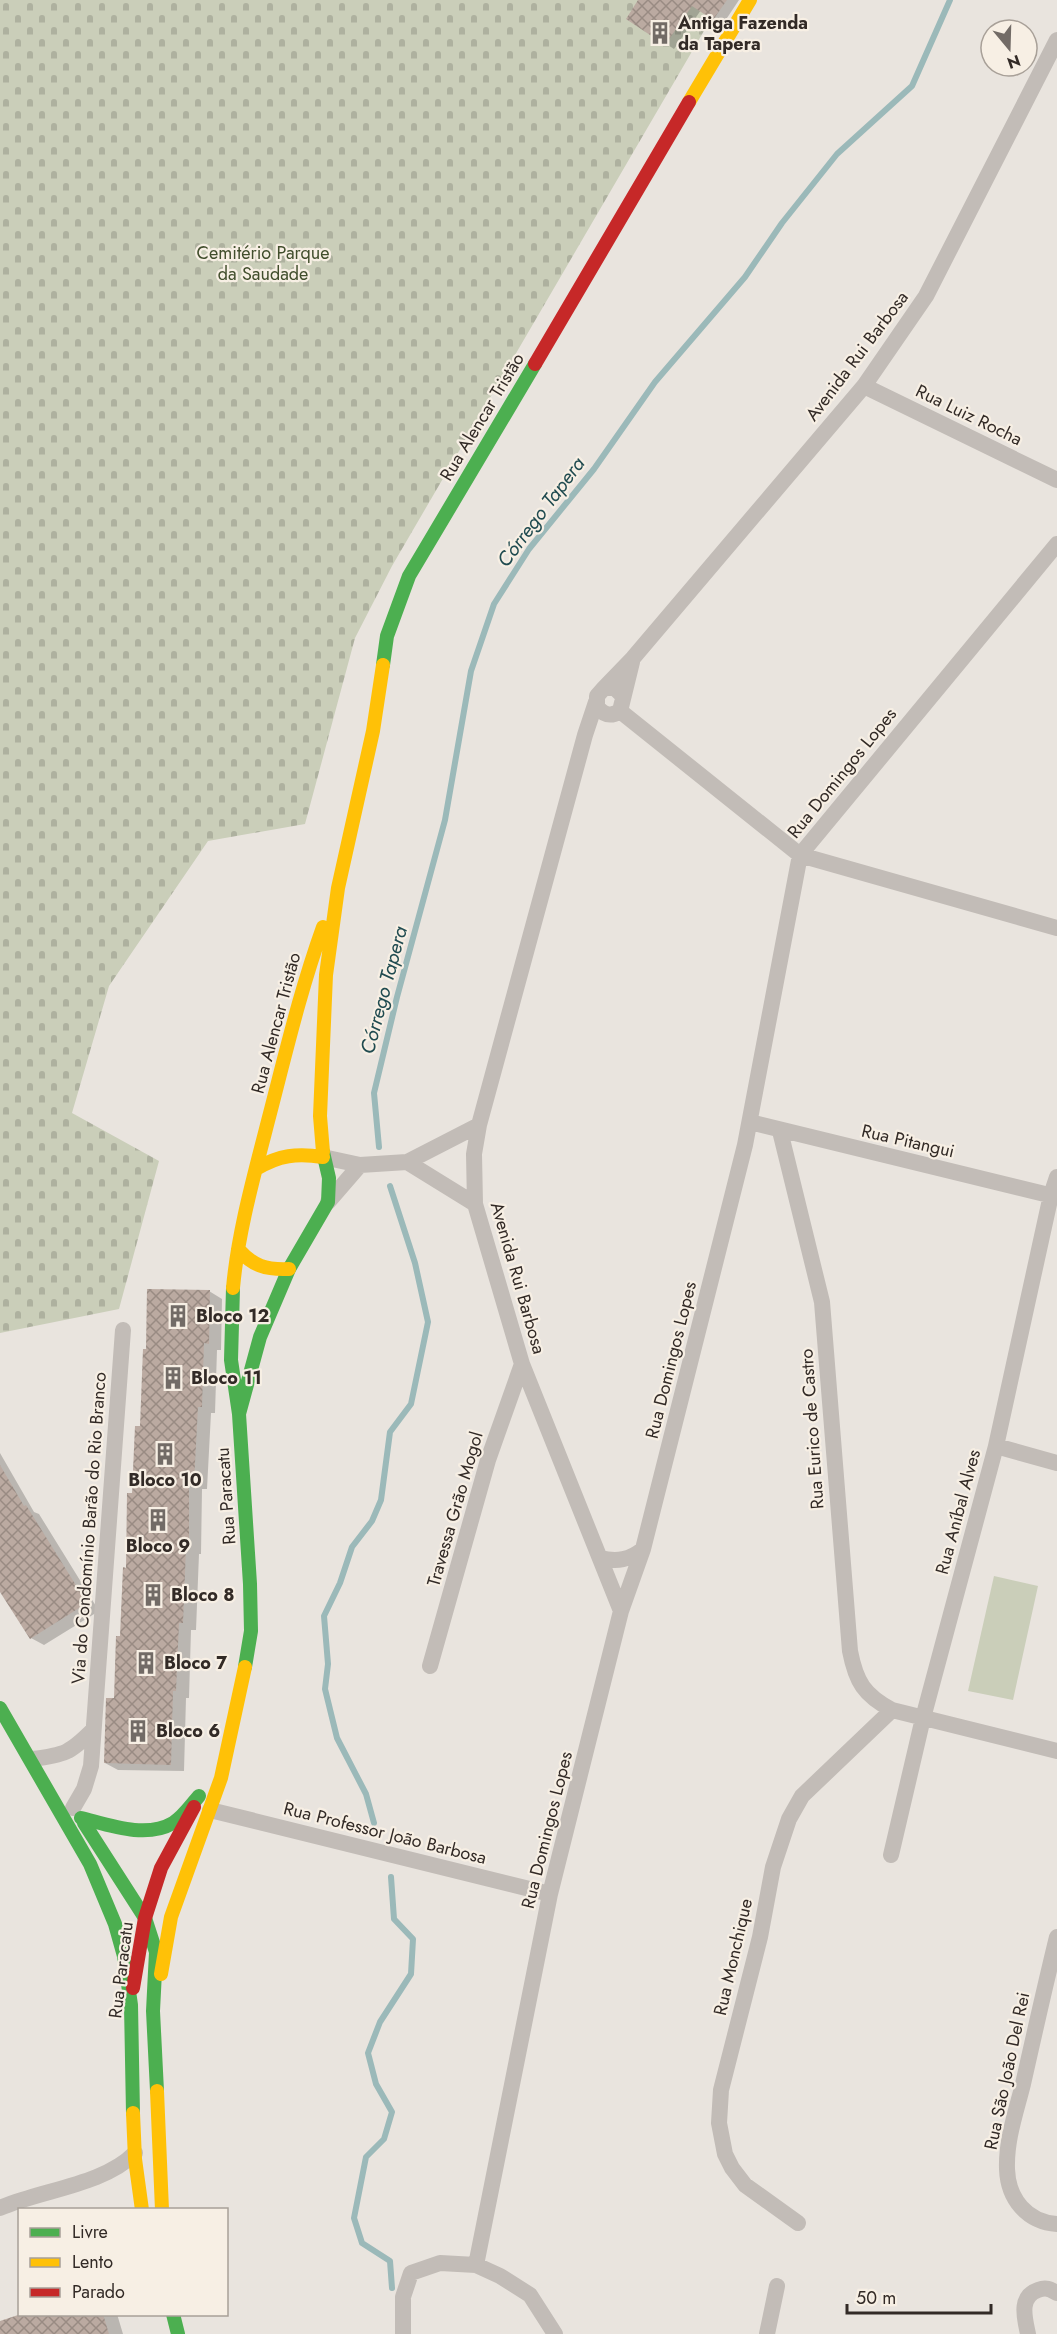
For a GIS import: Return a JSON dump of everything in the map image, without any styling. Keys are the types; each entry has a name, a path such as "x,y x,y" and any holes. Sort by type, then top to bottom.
{"main road":[{"name":"Rua Alencar Tristão","path":"323,1157 320,1116 322,1040 326,975 338,888 373,731 387,636 409,576 750,0"},
{"name":"Rua Alencar Tristão","path":"256,1169 304,979 338,888"},
{"path":"256,1169 277,1156 295,1153 323,1157 329,1178 328,1202"},
{"name":"Rua Paracatu","path":"162,2208 153,2011 155,1989 163,1967 171,1917 221,1778 241,1692 250,1631 250,1584 238,1414 231,1360 233,1286 238,1249 256,1169"},
{"name":"Rua Paracatu","path":"238,1414 260,1337 289,1269 328,1202"},
{"path":"238,1249 248,1261 258,1268 289,1269"},
{"path":"0,1708 32,1759 98,1879 115,1925 126,1966 131,2005"},
{"name":"Rua Paracatu","path":"142,2208 135,2153 131,2005 145,1918 161,1868 225,1753"},
{"path":"32,1759 77,1813 145,1918 156,1952 155,1989"},
{"path":"77,1813 120,1827 149,1830 172,1824 200,1796"},
{"path":"174,2316 178,2334"}],"street":[{"name":"Avenida Rui Barbosa","path":"621,1611 522,1364 475,1203 474,1154 479,1125 585,735 600,695 864,386 926,296 1057,40"},
{"name":"Rua Luiz Rocha","path":"864,386 1057,480"},
{"name":"Rua Domingos Lopes","path":"476,2265 550,1894 621,1611 643,1549 750,1122 800,855 1057,544"},
{"name":"Avenida Rui Barbosa","path":"618,707 633,658"},
{"path":"618,707 600,711 600,695 615,688 618,707 800,855 1057,928"},
{"path":"585,735 618,707"},
{"name":"Rua Pitangui","path":"750,1122 1054,1196"},
{"path":"323,1157 360,1165 407,1162 479,1125"},
{"name":"Rua Eurico de Castro","path":"780,1131 822,1302 850,1650 854,1670 862,1686 873,1700 892,1710"},
{"path":"407,1162 475,1203"},
{"path":"328,1202 360,1165"},
{"name":"Rua Aníbal Alves","path":"891,1855 923,1718 996,1446 1057,1177"},
{"name":"Via do Condomínio Barão do Rio Branco","path":"77,1813 90,1766 123,1330"},
{"name":"Travessa Grão Mogol","path":"430,1666 488,1460 522,1364"},
{"path":"996,1446 1057,1463"},
{"path":"600,1558 620,1560 635,1556 643,1549"},
{"path":"892,1710 1057,1751"},
{"name":"Rua Monchique","path":"798,2223 745,2185 732,2168 725,2154 719,2123 721,2090 760,1937 773,1867 789,1819 802,1796 892,1710"},
{"path":"32,1759 59,1756 74,1749 93,1730"},
{"name":"Rua Professor João Barbosa","path":"210,1810 550,1894"},
{"name":"Rua São João Del Rei","path":"1057,1937 1010,2134 1007,2170 1015,2200 1027,2214 1038,2220 1057,2224"},
{"path":"0,2208 20,2199 106,2174 124,2164 135,2153"},
{"path":"403,2334 403,2297 411,2273 440,2263 476,2265 500,2276 530,2295 555,2334"},
{"path":"767,2334 777,2286"},
{"path":"1028,2334 1024,2306 1027,2298 1034,2291 1047,2288 1057,2293"}],"green space":[{"name":"Cemitério Parque da Saudade","path":"0,0 722,0 392,566 355,638 305,824 208,841 109,986 72,1113 159,1161 119,1309 0,1333"},
{"path":"994,1576 1038,1586 1013,1700 968,1691"}],"building":[{"name":"Antiga Fazenda da Tapera","path":"638,0 727,0 713,20 692,6 665,45 626,19"},
{"path":"147,1289 210,1290 209,1344 204,1343 202,1407 198,1407 194,1482 189,1482 189,1548 186,1548 183,1623 179,1623 176,1691 173,1691 171,1765 104,1763 106,1698 114,1698 116,1636 120,1636 123,1567 126,1568 127,1493 132,1493 135,1426 140,1426 143,1349 146,1349"},
{"path":"0,1465 87,1603 30,1639 0,1592"},
{"path":"18,2315 104,2316 109,2334 0,2334 0,2321"}],"waterway":[{"name":"Córrego Tapera","path":"379,1147 374,1093 397,997 445,820 471,671 494,604 529,549 594,469 655,382 745,277 782,223 837,154 912,86 950,0"},
{"name":"Córrego Tapera","path":"374,1823 366,1794 337,1738 325,1689 328,1664 324,1616 340,1583 352,1547 372,1521 381,1500 390,1432 411,1404 428,1322 415,1263 390,1186"},
{"name":"Córrego Tapera","path":"391,1877 394,1919 413,1939 411,1974 380,2022 368,2053 376,2084 392,2112 384,2139 366,2157 354,2218 362,2243 390,2261 392,2288"}],"traffic: fast":[{"path":"383,665 387,636 409,576 535,364"},
{"path":"239,1414 260,1337 289,1269 328,1202 329,1178 323,1152"},
{"path":"233,1288 231,1360 239,1414 250,1584 251,1631 245,1667"},
{"path":"0,1708 90,1864 115,1924 124,1956 131,2005 133,2113"},
{"path":"81,1818 127,1829 162,1828 184,1814 199,1796"},
{"path":"84,1823 145,1918 156,1952 153,2011 157,2091"},
{"path":"174,2316 178,2334"}],"traffic: slow":[{"path":"689,102 750,0"},
{"path":"323,1152 320,1116 326,975 338,888 373,731 383,665"},
{"path":"233,1288 252,1183 293,1024 323,927"},
{"path":"256,1169 288,1156 323,1157"},
{"path":"238,1249 260,1266 289,1269"},
{"path":"161,1974 171,1917 221,1778 245,1667"},
{"path":"157,2091 162,2208"},
{"path":"133,2113 135,2159 142,2208"}],"traffic: jam":[{"path":"535,364 689,102"},
{"path":"133,1988 145,1918 161,1868 194,1807"}],"place":[{"name":"Antiga Fazenda da Tapera","path":"660,33"},
{"name":"Bloco 12","path":"178,1316"},
{"name":"Bloco 11","path":"173,1378"},
{"name":"Bloco 10","path":"165,1454"},
{"name":"Bloco 9","path":"158,1520"},
{"name":"Bloco 8","path":"153,1595"},
{"name":"Bloco 7","path":"146,1663"},
{"name":"Bloco 6","path":"138,1731"}]}
